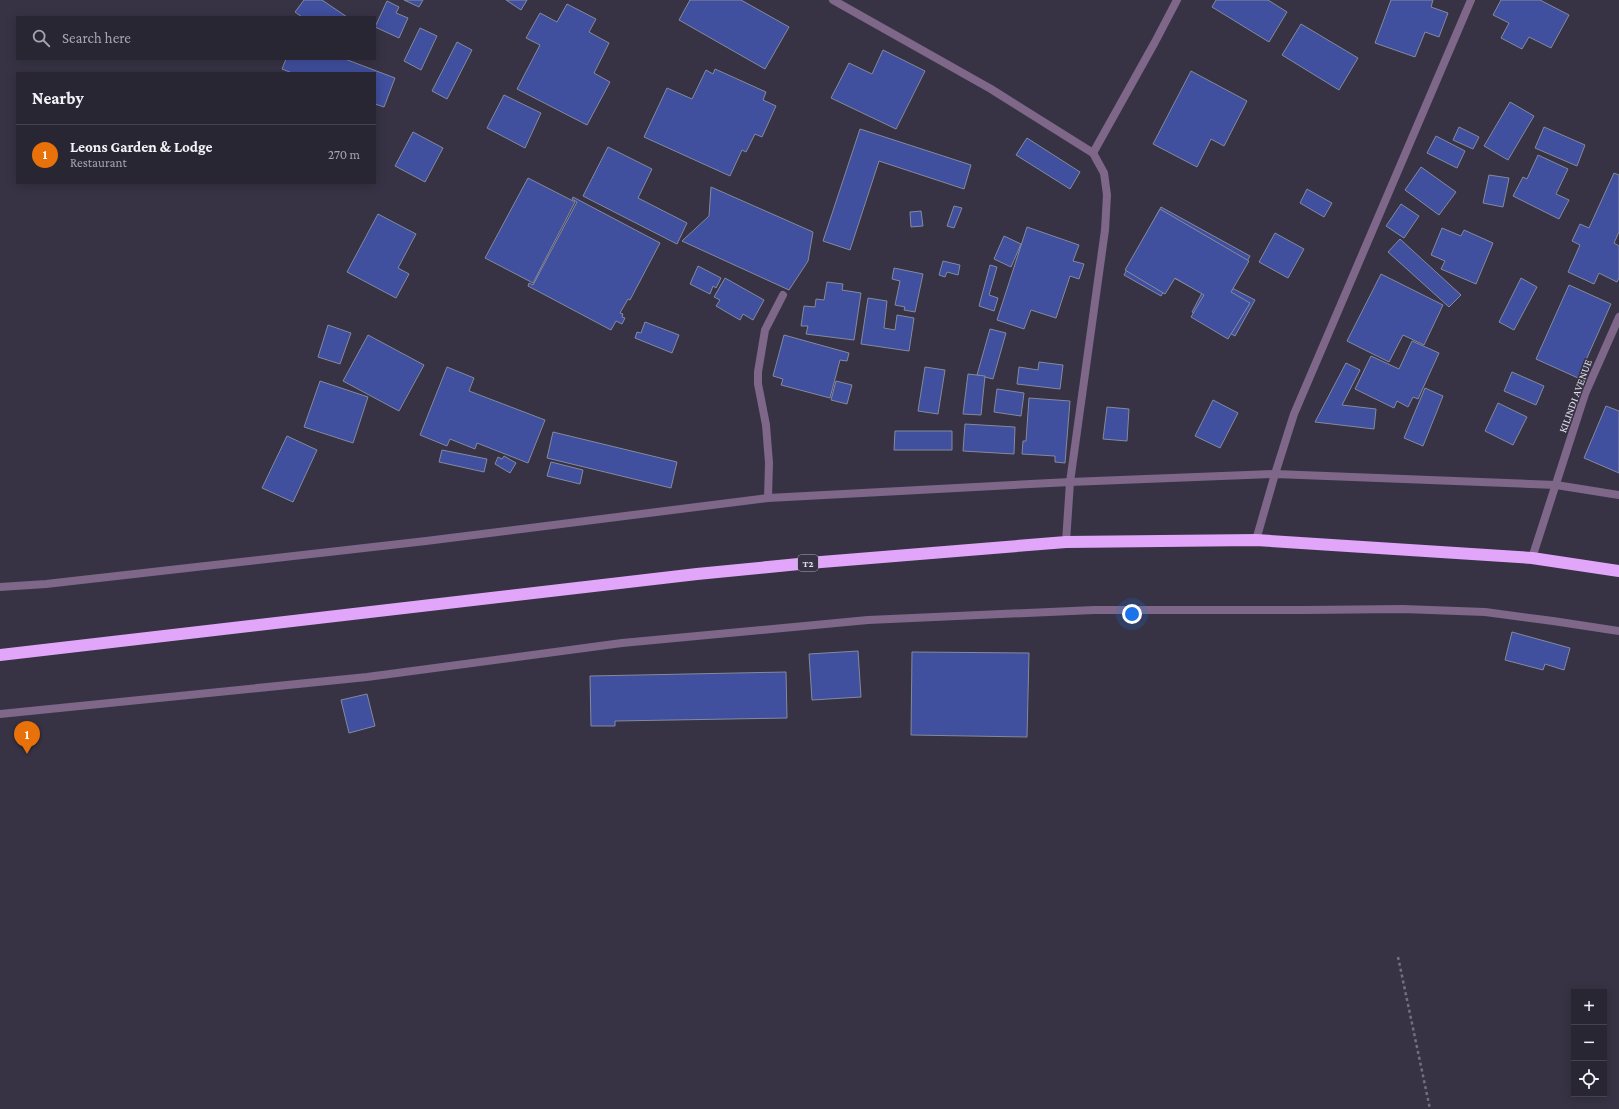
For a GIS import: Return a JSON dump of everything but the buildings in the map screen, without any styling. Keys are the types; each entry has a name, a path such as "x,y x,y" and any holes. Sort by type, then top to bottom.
{"highway":[{"name":"T2","path":"0,655 705,574 809,563 1066,542 1256,540 1532,558 1619,572"}],"street":[{"path":"833,0 991,88 1093,153 1104,173 1108,195 1105,230 1070,482 1066,542"},
{"path":"1093,153 1177,0"},
{"path":"1256,540 1274,474 1294,414 1470,0"},
{"path":"768,498 769,463 766,425 758,384 758,372 765,330 783,295"},
{"name":"KILINDI AVENUE","path":"1532,558 1585,394 1619,317"},
{"path":"0,587 46,584 426,541 768,498 1070,482 1274,474 1556,485 1619,495"},
{"path":"0,714 366,677 622,643 883,619 1094,610 1403,609 1485,612 1553,620 1619,631"}],"path":[{"path":"1398,957 1430,1109"}],"place":[{"name":"Leons Garden & Lodge","path":"27,754"}]}
